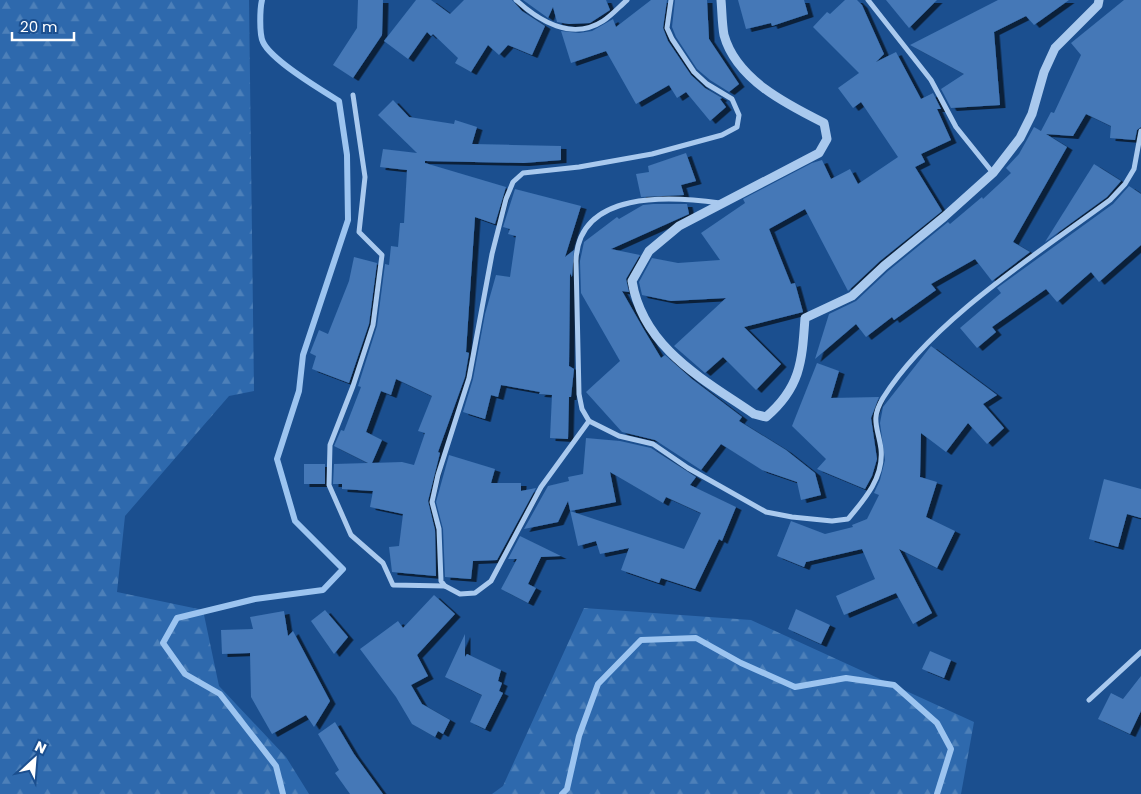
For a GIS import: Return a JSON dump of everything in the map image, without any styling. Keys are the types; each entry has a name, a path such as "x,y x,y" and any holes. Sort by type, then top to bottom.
{"street":[{"path":"516,0 547,24 575,29 603,21 627,0"},
{"path":"589,421 541,487 491,581 474,594 460,594 446,586 441,581 441,546 432,502 438,475 469,378 492,254 506,199 513,182 523,173 579,167 652,154 722,136 737,127 739,115 732,99 707,84 694,72 672,39 668,28 671,0"},
{"path":"721,0 724,35 736,61 759,84 793,107 824,123 826,140 819,153 679,226 649,251 632,281 637,305 670,354 754,414 766,416 782,403 792,388 801,363 805,318 852,296 884,266 994,173 1024,130 1032,114 1044,72 1055,48 1098,5 1099,0"},
{"path":"868,0 931,80 956,127 994,173"},
{"path":"353,95 365,177 359,232 382,255 374,325 330,445 329,485 352,535 383,563 393,585 446,586"},
{"path":"720,203 680,197 651,199 622,205 601,213 585,227 576,245 579,394 582,409 589,421 619,436 653,444 688,468 766,512 832,521 848,519 875,482 880,464 881,449 874,416 882,399 896,380 928,343 979,298 1115,195 1125,184 1134,169 1141,131"},
{"path":"1089,700 1141,652"}],"green space":[{"path":"0,0 249,0 254,391 229,396 125,516 117,592 203,610 219,686 286,757 309,794 0,794"},
{"path":"584,608 751,620 974,722 961,794 492,794 503,786"}],"building":[{"path":"358,0 383,0 382,35 353,78 333,65 357,28"},
{"path":"416,0 431,0 450,14 464,0 512,0 522,11 545,26 532,55 508,45 499,55 488,45 471,72 455,63 458,58 433,34 431,36 427,32 408,59 384,41"},
{"path":"523,0 606,0 610,10 590,23 569,24 557,22 553,7 548,18"},
{"path":"651,0 667,0 663,28 668,41 691,75 705,88 722,98 720,99 726,107 710,121 686,92 677,98 669,85 636,104 606,51 571,63 561,31 579,33 592,31 613,19 616,27"},
{"path":"675,0 707,0 709,39 739,84 729,92 697,69 676,37 672,27"},
{"path":"738,0 804,0 808,14 772,26 771,23 746,29"},
{"path":"845,0 857,0 862,5 884,54 876,62 896,52 921,99 933,93 941,109 937,109 951,140 921,154 925,162 915,167 942,211 880,261 848,291 805,209 769,229 791,284 795,283 803,312 744,327 781,364 756,390 723,357 705,373 674,346 726,298 671,301 642,295 639,282 652,258 678,263 720,260 701,233 745,203 743,199 812,163 822,160 831,179 850,169 858,184 898,157 861,102 853,108 838,88 859,73 813,27 827,12 830,14"},
{"path":"886,0 937,0 909,28"},
{"path":"998,0 1069,0 1034,25 1026,16 994,32 1000,105 951,108 941,89 964,74 910,45"},
{"path":"1124,0 1141,0 1141,127 1137,130 1135,140 1110,138 1111,126 1086,114 1073,136 1046,134 1067,147 1013,242 1030,252 992,281 975,259 931,284 936,290 894,320 892,317 866,337 856,324 815,359 829,314 856,301 888,271 948,222 950,224 982,197 983,199 1011,173 1006,168 1019,154 1034,127 1041,131 1051,112 1054,113 1081,55 1071,43"},
{"path":"393,100 409,117 454,124 455,120 477,127 472,144 561,146 561,160 524,163 425,161 425,163 506,187 495,224 475,217 466,352 469,353 465,377 438,452 440,453 428,501 435,530 436,576 392,572 389,547 399,546 403,514 370,507 373,491 342,489 342,484 333,484 334,464 368,463 334,446 341,430 344,431 361,387 358,386 377,326 385,264 389,265 391,246 398,247 400,223 404,223 407,170 380,167 383,149 417,153 378,115","holes":["396,379 432,396 418,431 425,433 414,465 402,462 372,463 382,440 366,432 381,391 391,395"]},
{"path":"686,153 696,181 681,185 684,195 641,197 636,174 649,172 648,166"},
{"path":"1094,164 1121,181 1107,197 1045,242"},
{"path":"1129,186 1141,194 1141,245 1099,282 1091,272 1057,302 1046,289 992,327 996,332 977,348 960,328 1001,293 997,288 1113,204"},
{"path":"515,189 581,206 565,257 574,250 572,277 570,273 569,366 574,369 571,397 569,397 568,439 550,438 552,395 539,394 540,392 501,385 498,397 491,395 485,419 463,412 473,379 485,314 496,275 510,277 516,236 508,234 510,229 503,227"},
{"path":"687,204 689,214 611,249 640,255 626,279 629,292 622,291 643,328 661,358 665,355 692,379 742,417 739,421 786,450 815,473 821,495 801,500 797,482 762,470 721,444 701,470 655,440 622,432 586,392 620,361 581,293 580,261 584,242 617,217 619,219 643,205"},
{"path":"354,257 377,263 369,324 349,383 312,369 316,356 310,353 319,330 328,334 349,281"},
{"path":"931,346 997,395 983,404 1004,428 987,444 968,423 946,452 921,433 920,477 937,482 926,517 955,531 937,568 899,549 932,613 913,624 896,593 844,615 836,596 875,579 862,549 806,562 804,567 777,556 791,521 825,534 853,527 852,525 867,519 879,495 874,493 880,480 885,460 880,423 883,407"},
{"path":"817,363 839,371 831,398 879,397 871,418 877,459 872,476 865,489 817,469 826,459 792,426"},
{"path":"586,438 620,441 651,448 696,477 690,485 736,507 722,541 719,539 695,589 661,578 659,583 621,570 629,548 600,554 596,541 578,546 570,511 568,501 558,522 524,529 548,486 569,481 568,477 583,474","holes":["610,472 663,503 666,497 701,513 684,549 570,511 616,502"]},
{"path":"449,455 495,469 491,483 521,483 521,491 536,488 497,560 473,561 471,579 445,577 443,529 436,502"},
{"path":"304,464 325,464 325,484 304,484"},
{"path":"1104,479 1141,489 1141,518 1127,514 1118,547 1089,539"},
{"path":"520,536 561,556 541,557 528,584 536,588 528,603 501,589 517,559 508,559"},
{"path":"434,595 455,614 417,655 428,676 411,685 422,704 450,720 443,734 438,731 435,737 412,724 396,697 360,649 398,621 403,628"},
{"path":"796,609 830,625 821,644 788,629"},
{"path":"325,610 348,637 334,654 311,621"},
{"path":"284,611 288,636 293,631 330,701 314,727 306,715 272,734 251,697 250,653 222,654 221,630 253,629 250,617"},
{"path":"465,634 465,657 467,654 501,670 498,681 502,683 499,691 503,693 485,729 470,722 482,695 445,677"},
{"path":"930,651 951,660 944,678 922,669"},
{"path":"1141,676 1141,711 1130,734 1098,719 1111,693 1123,699"},
{"path":"335,722 354,754 383,794 350,794 335,773 339,770 318,734"}],"waterway":[{"path":"262,0 260,27 263,42 286,66 339,101 347,155 348,220 303,355 299,391 277,459 295,521 343,569 323,590 255,599 177,618 163,643 185,674 220,694 276,766 283,794"},
{"path":"562,794 567,789 579,736 598,684 641,640 696,638 741,663 795,687 846,678 894,685 937,723 951,749 937,794"}]}
